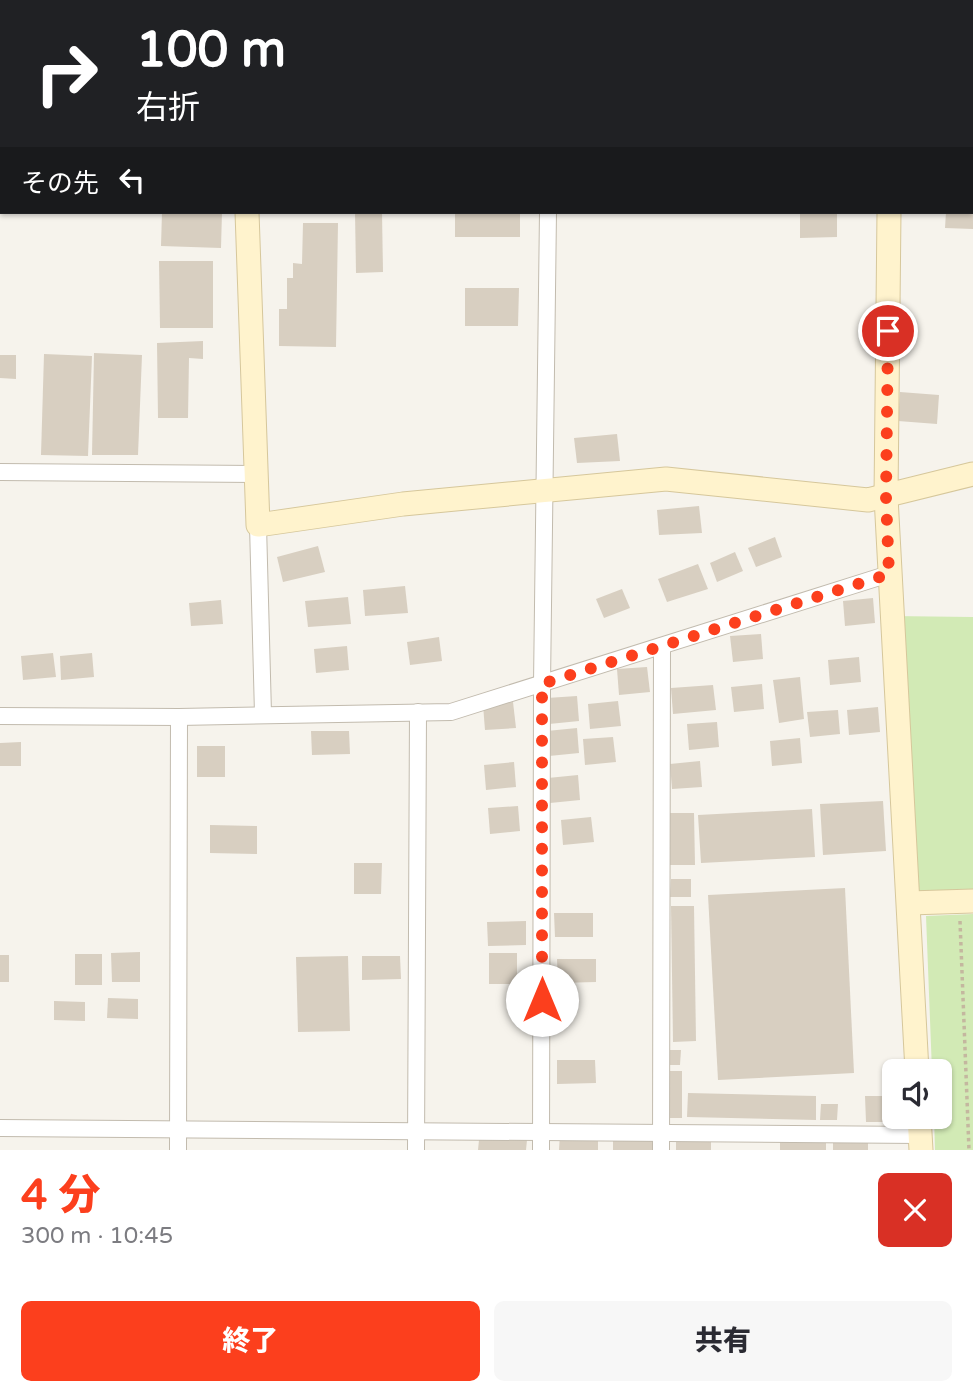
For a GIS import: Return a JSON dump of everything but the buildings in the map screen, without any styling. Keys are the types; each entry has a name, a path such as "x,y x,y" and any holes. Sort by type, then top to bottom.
{"street":[{"path":"247,214 263,714"},
{"path":"541,1150 542,684 548,214"},
{"path":"889,214 886,497 916,1059"},
{"path":"0,472 256,474"},
{"path":"258,525 403,504 666,479 868,500 973,474"},
{"path":"0,716 179,717 451,712 889,574"},
{"path":"661,1150 662,646"},
{"path":"416,1150 418,712"},
{"path":"178,1150 179,717"},
{"path":"909,903 966,901"},
{"path":"0,1128 920,1134"}],"path":[{"path":"966,901 969,1150"}],"green space":[{"path":"891,616 973,617 973,900 909,903"},
{"path":"973,914 973,1150 935,1150 934,1129 952,1129 952,1059 932,1059 926,916"}],"route":[{"path":"542,1000 542,684 889,574 886,497 888,331"}]}
